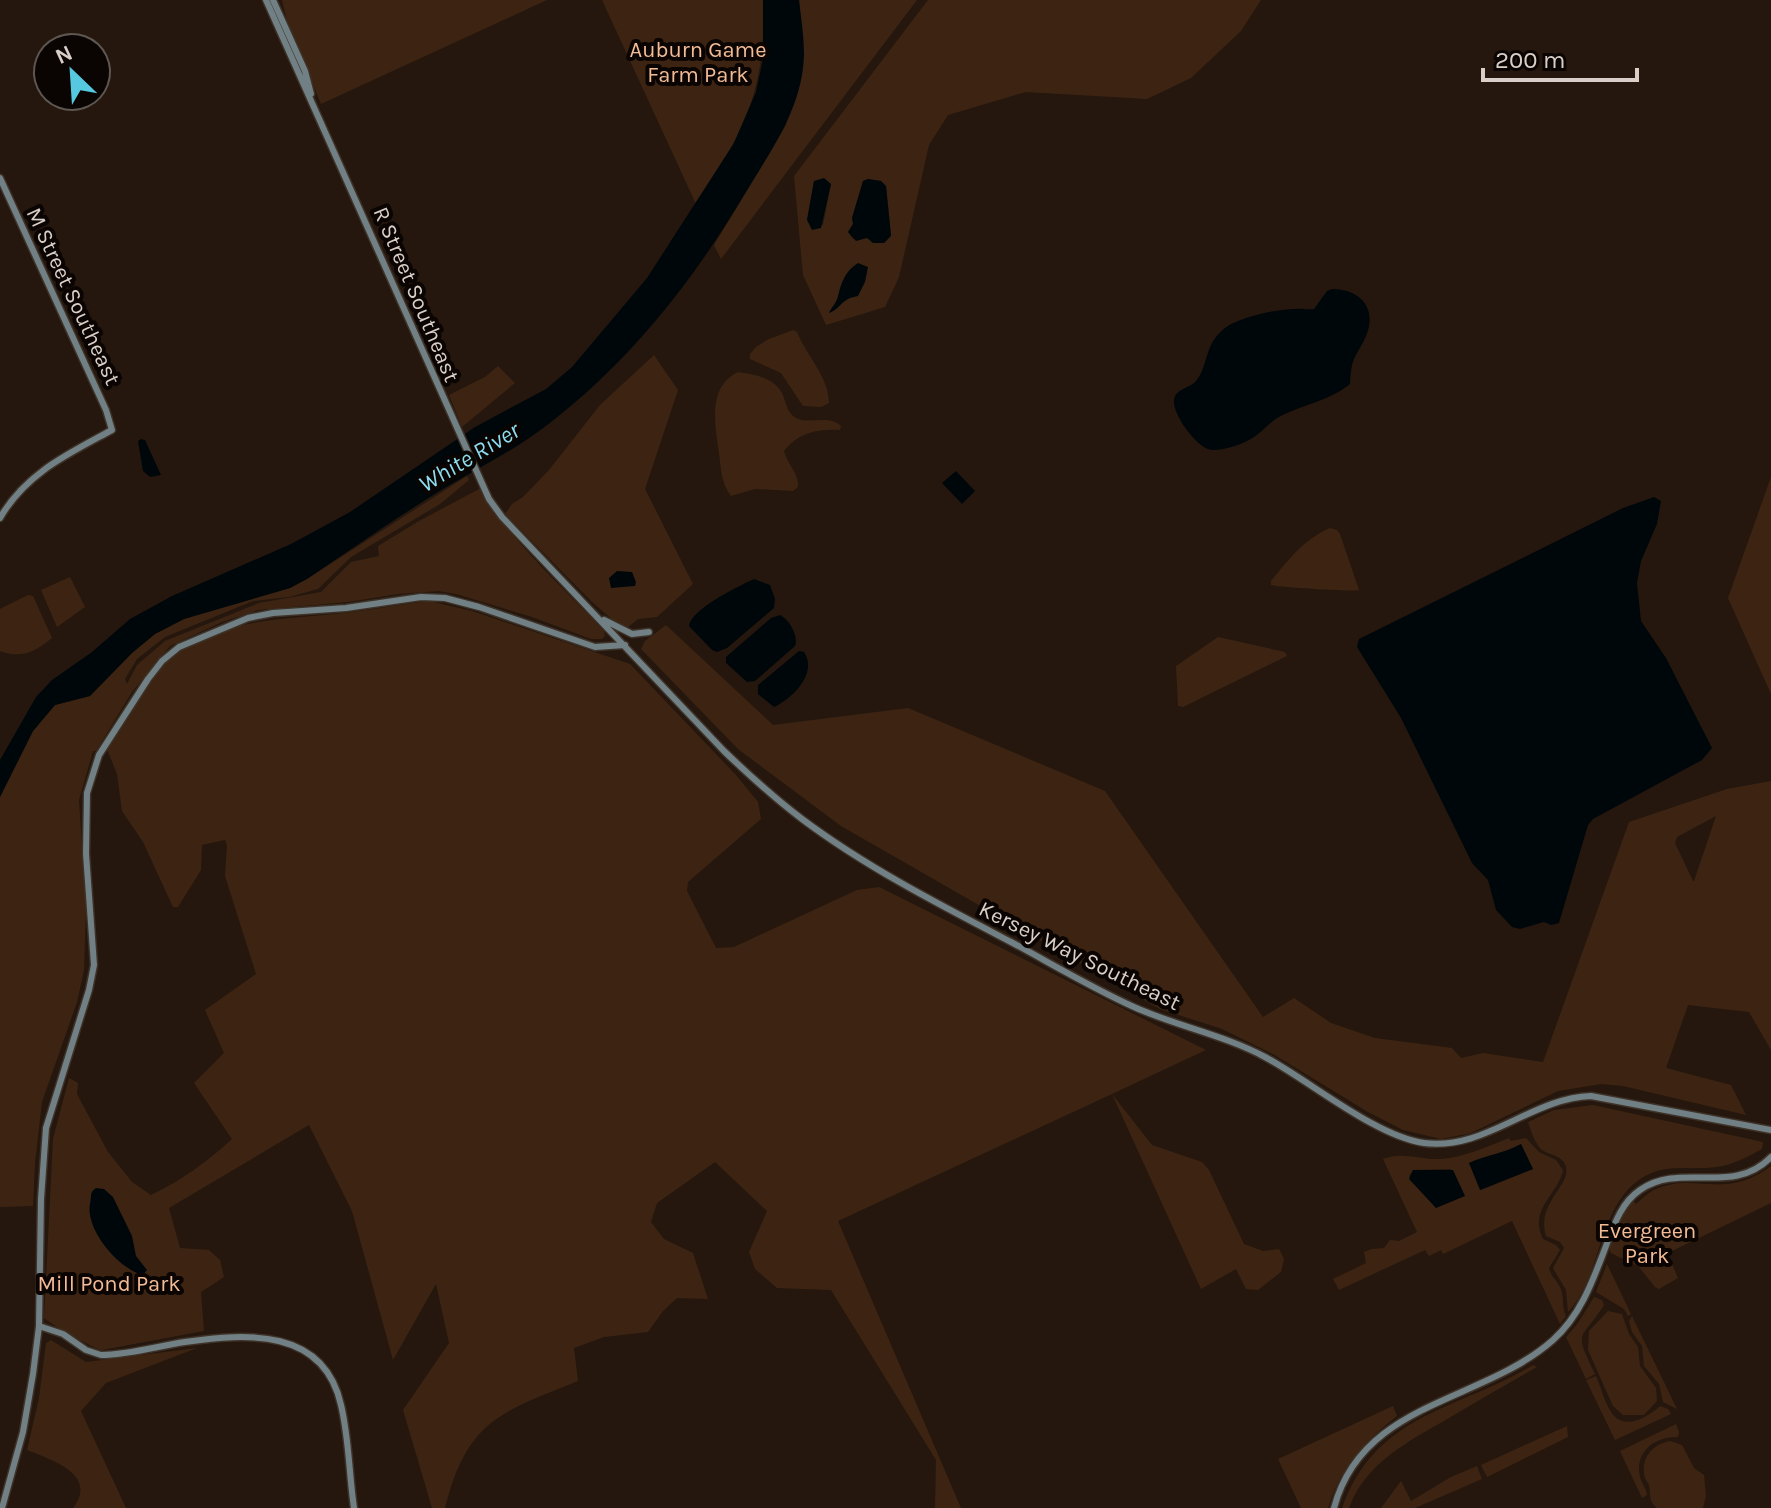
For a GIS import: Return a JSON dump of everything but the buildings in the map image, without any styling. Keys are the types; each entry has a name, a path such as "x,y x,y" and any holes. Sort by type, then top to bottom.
{"street":[{"name":"R Street Southeast","path":"266,0 493,504"},
{"name":"R Street Southeast","path":"273,0 305,71 312,97"},
{"name":"M Street Southeast","path":"0,178 106,410 112,430 36,474 18,491 0,518"},
{"name":"Kersey Way Southeast","path":"493,504 724,751 761,787 804,821 957,914 1129,1005 1264,1056 1381,1128 1403,1138 1441,1144 1463,1140 1485,1134 1545,1104 1570,1097 1591,1096 1771,1130"},
{"path":"2,1508 23,1432 39,1326 41,1199 46,1128 94,965 86,854 87,793 92,771 107,741 162,661 193,640 248,618 421,597 445,598 479,607 595,647 625,645"},
{"path":"595,614 624,632 649,632"},
{"path":"1334,1508 1355,1465 1391,1427 1523,1363 1556,1338 1587,1294 1621,1210 1639,1190 1674,1177 1721,1179 1739,1176 1754,1170 1771,1157"},
{"path":"39,1326 63,1334 86,1350 101,1355 234,1337 271,1339 306,1351 326,1369 341,1402 354,1508"}],"green space":[{"path":"282,0 547,0 321,104 287,21"},
{"name":"Auburn Game Farm Park","path":"602,0 763,0 761,59 749,108 727,154 696,204"},
{"path":"799,0 917,0 721,259 714,245 786,125 804,55"},
{"path":"928,0 1261,0 1241,31 1191,78 1147,99 1026,92 948,115 929,145 899,277 885,307 826,325 803,275 794,176","holes":["814,181 831,184 823,225 807,220","863,181 881,181 886,186 891,235 873,242 867,238 853,239 848,232 853,224"]},
{"path":"793,330 797,332 825,384 829,403 821,407 803,406 781,373 750,359 756,347"},
{"path":"654,355 678,390 645,489 693,584 657,617 638,619 627,628 591,601 505,514 549,470 600,405"},
{"path":"498,366 515,383 462,427 449,395 485,377"},
{"path":"738,372 769,380 782,393 787,408 798,419 829,420 841,426 840,430 817,431 803,436 784,451 798,482 798,487 793,491 755,489 731,496 725,486 715,408 721,387"},
{"path":"467,476 469,480 440,504 351,557 318,589 289,597 253,601 165,637 137,659 125,679 127,684 137,665 165,641 259,603 321,592 351,562 379,556 378,546 481,488 522,546 604,631 605,636 591,639 532,617 439,591 258,610 222,622 170,646 132,692 96,751 93,751 79,800 86,909 84,970 77,1002 42,1102 33,1206 0,1207 0,797 33,731 55,705 90,696 155,634 184,619 290,588"},
{"path":"1771,477 1771,694 1728,598"},
{"path":"1330,528 1340,534 1359,590 1271,585 1271,581 1297,551"},
{"path":"70,577 85,607 57,627 41,590"},
{"path":"28,595 33,596 52,638 28,653 0,651 0,609"},
{"name":"Mill Pond Park","path":"429,601 472,611 630,664 736,775 758,802 761,819 688,882 687,891 716,948 734,947 857,890 879,887 1206,1050 838,1221 961,1508 935,1508 936,1460 831,1290 777,1288 755,1269 749,1252 767,1211 715,1162 657,1203 651,1222 664,1239 693,1253 708,1299 677,1298 648,1332 604,1337 574,1348 578,1381 508,1412 476,1437 464,1455 445,1508 432,1508 403,1410 449,1343 436,1284 393,1360 352,1211 309,1125 169,1208 180,1248 209,1250 220,1260 224,1277 201,1292 204,1331 102,1350 44,1318 53,1139 69,1078 78,1083 77,1094 108,1152 132,1182 151,1195 162,1189 194,1170 232,1139 194,1083 224,1053 205,1010 256,974 225,876 225,840 202,845 201,870 178,907 173,907 143,842 122,811 117,774 107,749 164,664 193,643 214,633 256,622"},
{"path":"666,625 773,725 908,708 1105,791 1263,1017 1294,998 1331,1023 1375,1038 1452,1048 1461,1058 1483,1053 1543,1062 1629,822 1727,789 1771,781 1771,1050 1749,1012 1688,1005 1666,1068 1731,1085 1746,1115 1623,1086 1601,1084 1558,1091 1471,1133 1441,1139 1403,1130 1273,1054 1222,1029 1160,1009 841,826 738,749 641,649 645,641","holes":["1716,816 1694,881 1675,843 1677,837"]},
{"path":"1218,637 1285,652 1287,656 1183,707 1178,706 1176,666"},
{"path":"1112,1094 1152,1145 1202,1162 1209,1170 1244,1244 1263,1251 1279,1249 1284,1259 1281,1272 1258,1290 1246,1289 1236,1269 1201,1289"},
{"path":"1593,1105 1763,1142 1762,1149 1728,1164 1661,1170 1635,1183 1621,1198 1611,1216 1589,1277 1568,1312 1566,1290 1553,1268 1564,1248 1560,1242 1546,1236 1544,1224 1549,1205 1564,1181 1566,1167 1559,1158 1540,1147 1528,1122 1554,1110"},
{"path":"1509,1138 1511,1141 1526,1138 1539,1152 1556,1160 1563,1170 1539,1219 1543,1239 1560,1250 1549,1268 1562,1294 1566,1316 1560,1324 1512,1221 1443,1254 1441,1250 1429,1256 1425,1250 1339,1290 1333,1279 1366,1263 1364,1252 1384,1248 1390,1240 1399,1241 1417,1232 1383,1159 1397,1156 1450,1158","holes":["1521,1144 1533,1169 1481,1190 1469,1163","1451,1169 1436,1208 1409,1176 1413,1170"]},
{"name":"Evergreen Park","path":"1771,1166 1771,1203 1672,1251 1669,1257 1678,1278 1659,1289 1639,1267 1611,1253 1609,1249 1623,1214 1633,1201 1636,1204 1653,1190 1685,1183 1739,1182"},
{"path":"1607,1264 1631,1314 1628,1316 1624,1309 1596,1292"},
{"path":"1594,1297 1602,1300 1604,1305 1582,1336 1595,1374 1586,1379 1566,1337"},
{"path":"1608,1311 1622,1314 1629,1334 1638,1347 1640,1366 1656,1388 1657,1401 1644,1415 1623,1415 1613,1406 1588,1350 1589,1331"},
{"path":"1632,1316 1677,1409 1663,1402 1659,1384 1644,1366 1642,1346 1632,1332 1629,1321"},
{"path":"51,1340 86,1362 197,1348 106,1383 81,1411 126,1508 73,1508 80,1486 76,1477 59,1464 27,1450 39,1398 46,1343"},
{"path":"1533,1365 1537,1367 1390,1454 1366,1477 1349,1508 1342,1508 1357,1476 1376,1452 1398,1433 1422,1418"},
{"path":"1596,1376 1606,1403 1616,1418 1636,1421 1660,1406 1671,1414 1615,1440 1586,1380"},
{"path":"1393,1406 1397,1416 1355,1456 1339,1480 1328,1508 1301,1508 1278,1459"},
{"path":"1676,1424 1678,1437 1662,1439 1643,1453 1639,1468 1647,1495 1642,1498 1620,1451"},
{"path":"1567,1426 1568,1437 1487,1477 1481,1465"},
{"path":"1670,1441 1682,1445 1694,1468 1704,1475 1706,1496 1703,1508 1657,1508 1652,1502 1644,1475 1645,1461 1654,1448"},
{"path":"1477,1466 1482,1479 1415,1508 1381,1508 1401,1481 1411,1501 1451,1477"}],"water":[{"name":"White River","path":"763,0 799,0 804,54 798,93 791,112 763,164 703,259 633,346 580,398 538,432 421,503 307,579 290,588 184,619 155,634 90,696 55,705 33,731 0,797 0,760 36,697 52,680 92,652 130,619 172,596 291,544 350,512 475,427 546,389 572,367 647,278 734,143 756,92 763,59"},
{"path":"824,178 831,184 821,228 812,230 807,220 814,181"},
{"path":"863,181 881,181 886,186 891,236 884,243 873,243 867,238 856,241 848,232 853,224"},
{"path":"858,263 868,267 858,296 848,299 829,313 844,278"},
{"path":"1332,289 1358,296 1368,308 1370,316 1366,336 1352,365 1350,384 1326,398 1279,417 1240,444 1213,450 1200,444 1177,414 1174,400 1177,393 1200,375 1218,335 1231,324 1258,314 1287,309 1314,309"},
{"path":"145,440 161,475 150,477 143,471 138,441"},
{"path":"956,471 975,491 962,504 942,483"},
{"path":"1654,497 1661,501 1657,524 1641,561 1637,583 1641,621 1666,658 1712,748 1702,760 1593,819 1588,825 1559,923 1551,925 1544,922 1520,929 1512,927 1496,910 1488,880 1472,863 1401,718 1357,647 1359,639 1623,508"},
{"path":"617,571 632,572 635,586 611,588 609,578"},
{"path":"754,579 770,585 775,599 774,608 727,648 717,652 712,650 689,626 692,619 717,599"},
{"path":"780,615 792,628 795,646 755,681 747,682 726,663 726,657 771,618"},
{"path":"799,651 804,652 808,660 806,676 789,698 774,707 758,694 758,685"},
{"path":"1521,1144 1533,1169 1480,1190 1469,1163"},
{"path":"1413,1170 1453,1170 1465,1196 1436,1208 1409,1179"},
{"path":"96,1188 104,1189 113,1197 132,1236 136,1256 147,1270 143,1275 123,1265 98,1236 90,1214 91,1194"}]}
